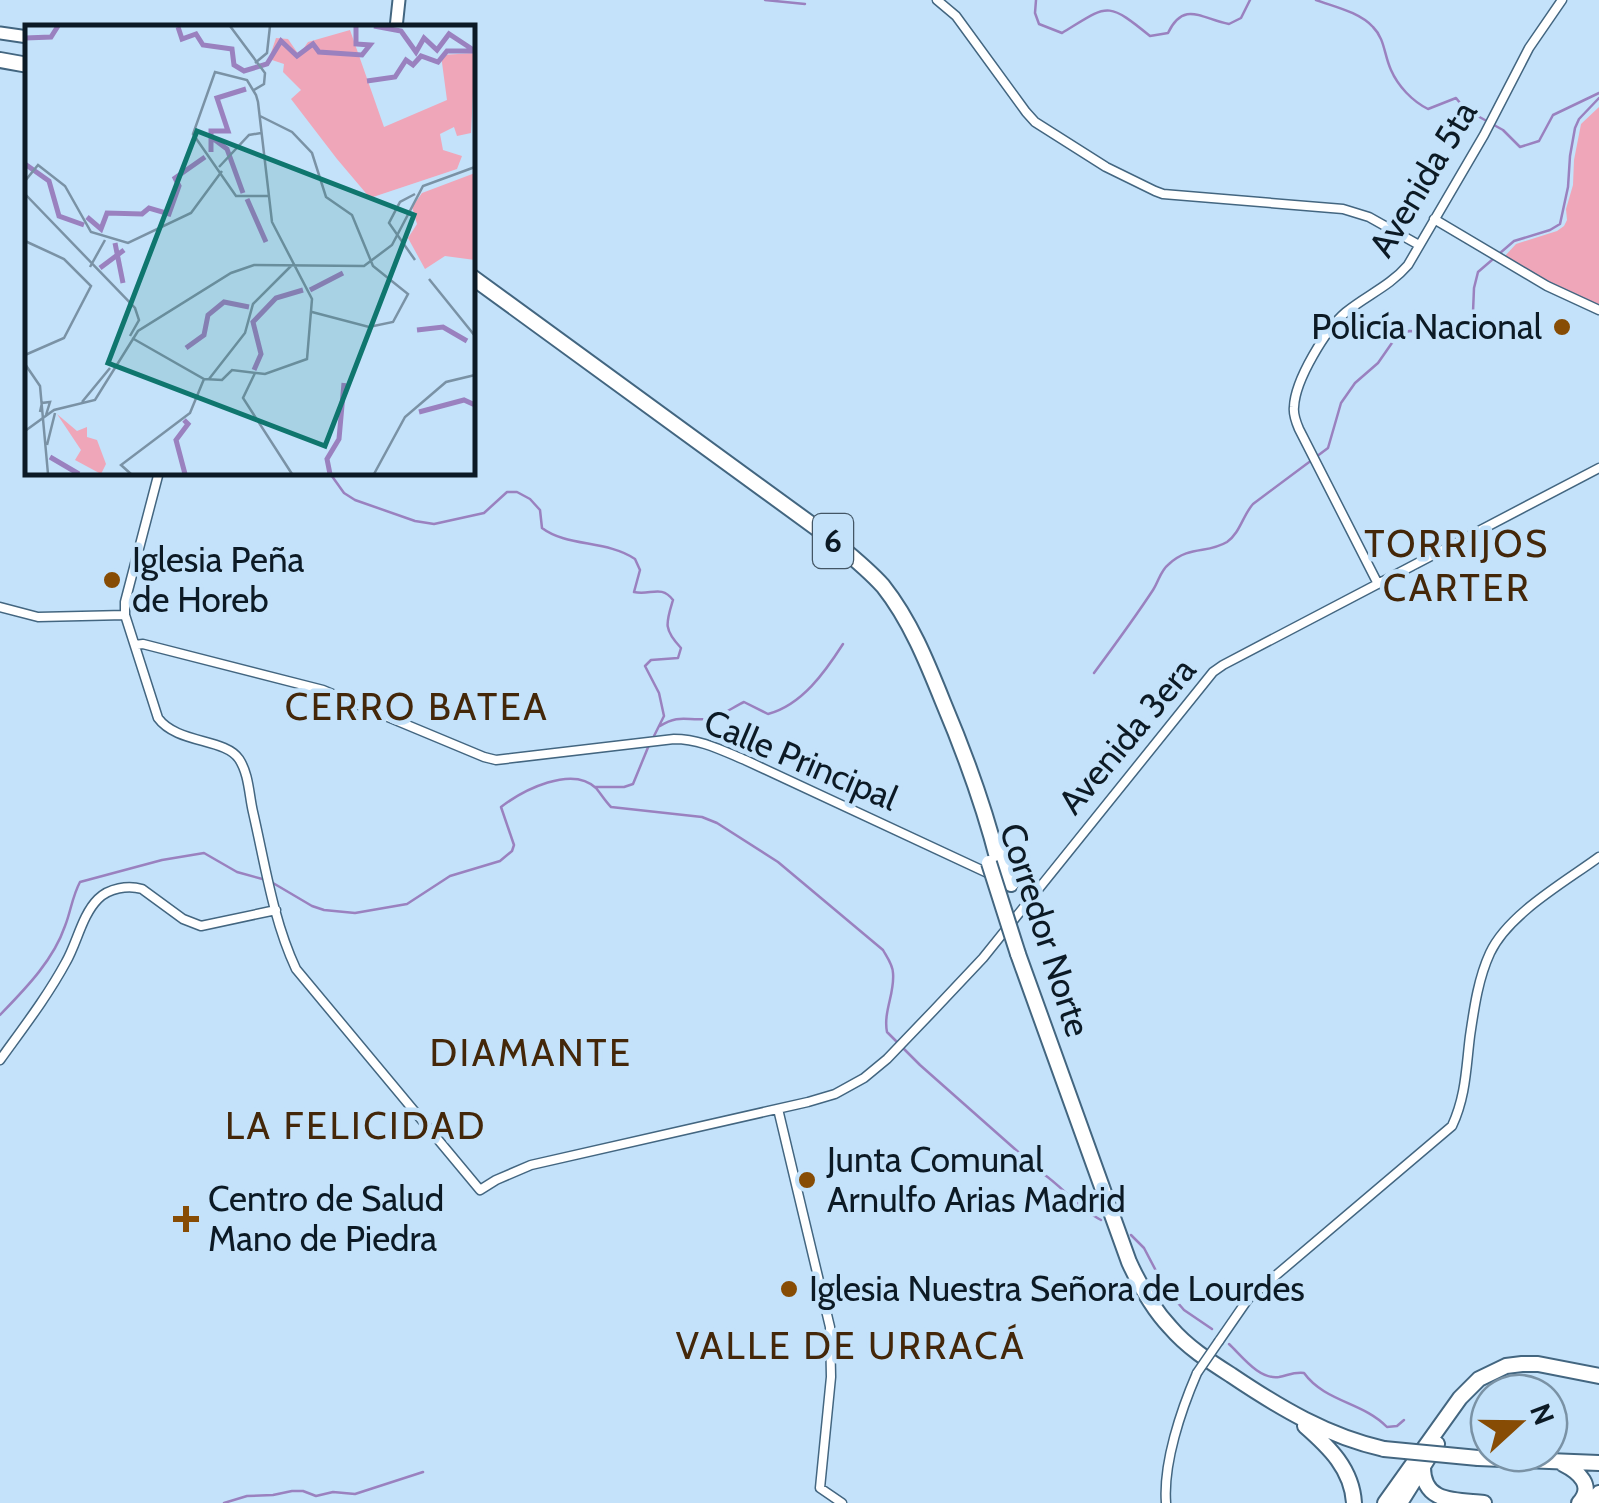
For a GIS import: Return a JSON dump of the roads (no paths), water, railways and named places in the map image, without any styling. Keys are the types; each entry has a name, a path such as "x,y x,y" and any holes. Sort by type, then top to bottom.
{"highway":[{"path":"0,57 25,61"},
{"name":"Corredor Norte","path":"475,279 861,573 932,679"},
{"name":"Corredor Norte","path":"475,289 676,430"},
{"name":"Corredor Norte","path":"693,443 826,535 865,567 900,611 925,658 978,791 1021,952 1129,1262 1148,1299 1194,1349 1289,1413 1341,1437 1385,1446 1469,1452"},
{"path":"962,750 988,800 1012,884"},
{"name":"Corredor Norte","path":"1021,952 1135,1259 1153,1294 1192,1337 1248,1377 1328,1424 1385,1446"},
{"path":"1385,1503 1460,1398 1480,1379 1506,1366 1522,1364 1599,1378"},
{"path":"1400,1503 1462,1406 1491,1377 1522,1368 1599,1378"},
{"path":"1289,1413 1321,1440 1341,1464 1354,1503"},
{"name":"Corredor Norte","path":"1569,1456 1599,1454"},
{"name":"Corredor Norte","path":"1569,1459 1599,1463"},
{"path":"1424,1466 1426,1488 1431,1495 1484,1503"},
{"path":"1569,1466 1583,1478 1586,1490 1579,1503"},
{"path":"1591,1503 1599,1493"}],"main road":[{"path":"396,25 399,0"},
{"path":"0,33 25,37"}],"street":[{"path":"937,0 956,16 1035,122 1106,167 1155,192 1343,209 1369,217 1419,245"},
{"name":"Avenida 5ta","path":"1378,584 1310,454 1295,416 1299,385 1320,344 1342,315 1398,276 1562,0"},
{"path":"1434,219 1562,294 1599,310"},
{"name":"Avenida 3era","path":"276,910 286,949 296,969 480,1190 531,1166 846,1090 896,1051 983,958 1213,672 1599,468"},
{"path":"0,1060 60,973 100,897 126,887 142,889 183,919 201,926 276,910 242,763 233,752 163,725 155,712 125,615 127,590 159,475"},
{"path":"0,607 38,617 125,615"},
{"name":"Calle Principal","path":"135,645 323,690 496,760 691,739 1033,893"},
{"path":"1166,1503 1169,1461 1196,1373 1248,1299 1452,1126 1463,1098 1473,1016 1490,952 1502,933 1523,914 1599,858"},
{"path":"778,1109 830,1327 831,1372 820,1488 842,1503"}],"waterway":[{"path":"765,0 805,4"},
{"path":"1036,0 1039,24 1062,33 1107,10 1124,16 1150,36 1168,33 1187,14 1229,24 1241,18 1250,0"},
{"path":"1316,0 1354,14 1373,27 1394,76 1416,102 1428,109 1456,98 1465,109 1503,130 1520,147 1539,141 1553,115 1599,93"},
{"path":"1094,673 1166,567 1184,554 1227,542 1253,504 1328,448 1341,403 1394,340 1409,331 1462,328 1473,312 1478,272 1514,241 1560,224 1575,128 1599,98"},
{"path":"331,475 344,493 355,500 434,524 484,513 507,492 517,492 540,510 542,528 552,534 635,559 640,570 634,592 660,591 669,595 673,600 668,626 681,648 678,658 651,660 645,666 659,693 664,716 653,738"},
{"path":"660,726 678,719 712,718 744,702 768,714 780,710 812,686 843,644"},
{"path":"595,787 633,784 649,745"},
{"path":"273,883 324,910 355,913 407,904 450,876 500,861 514,845 501,807 534,787 561,779 586,782 611,807 702,817 717,823 778,862 883,950 893,973 887,1032 1042,1173 1101,1220"},
{"path":"0,1015 53,951 80,882 204,853 237,872 266,880"},
{"path":"1131,1235 1144,1248 1165,1288 1184,1310 1212,1329"},
{"path":"1229,1344 1265,1375 1304,1373 1322,1390 1367,1412 1387,1427 1404,1420"},
{"path":"224,1503 292,1491 316,1496 333,1492 355,1494 423,1472"}],"place":[{"name":"Policía Nacional","path":"1562,327"},
{"name":"Iglesia Peña de Horeb","path":"112,580"},
{"name":"Junta Comunal Arnulfo Arias Madrid","path":"807,1180"},
{"name":"Centro de Salud Mano de Piedra","path":"186,1219"},
{"name":"Iglesia Nuestra Señora de Lourdes","path":"789,1289"}],"district":[{"name":"TORRIJOS CARTER","path":"1457,566"},
{"name":"CERRO BATEA","path":"417,707"},
{"name":"DIAMANTE","path":"531,1053"},
{"name":"LA FELICIDAD","path":"356,1126"},
{"name":"VALLE DE URRACÁ","path":"851,1346"}]}
